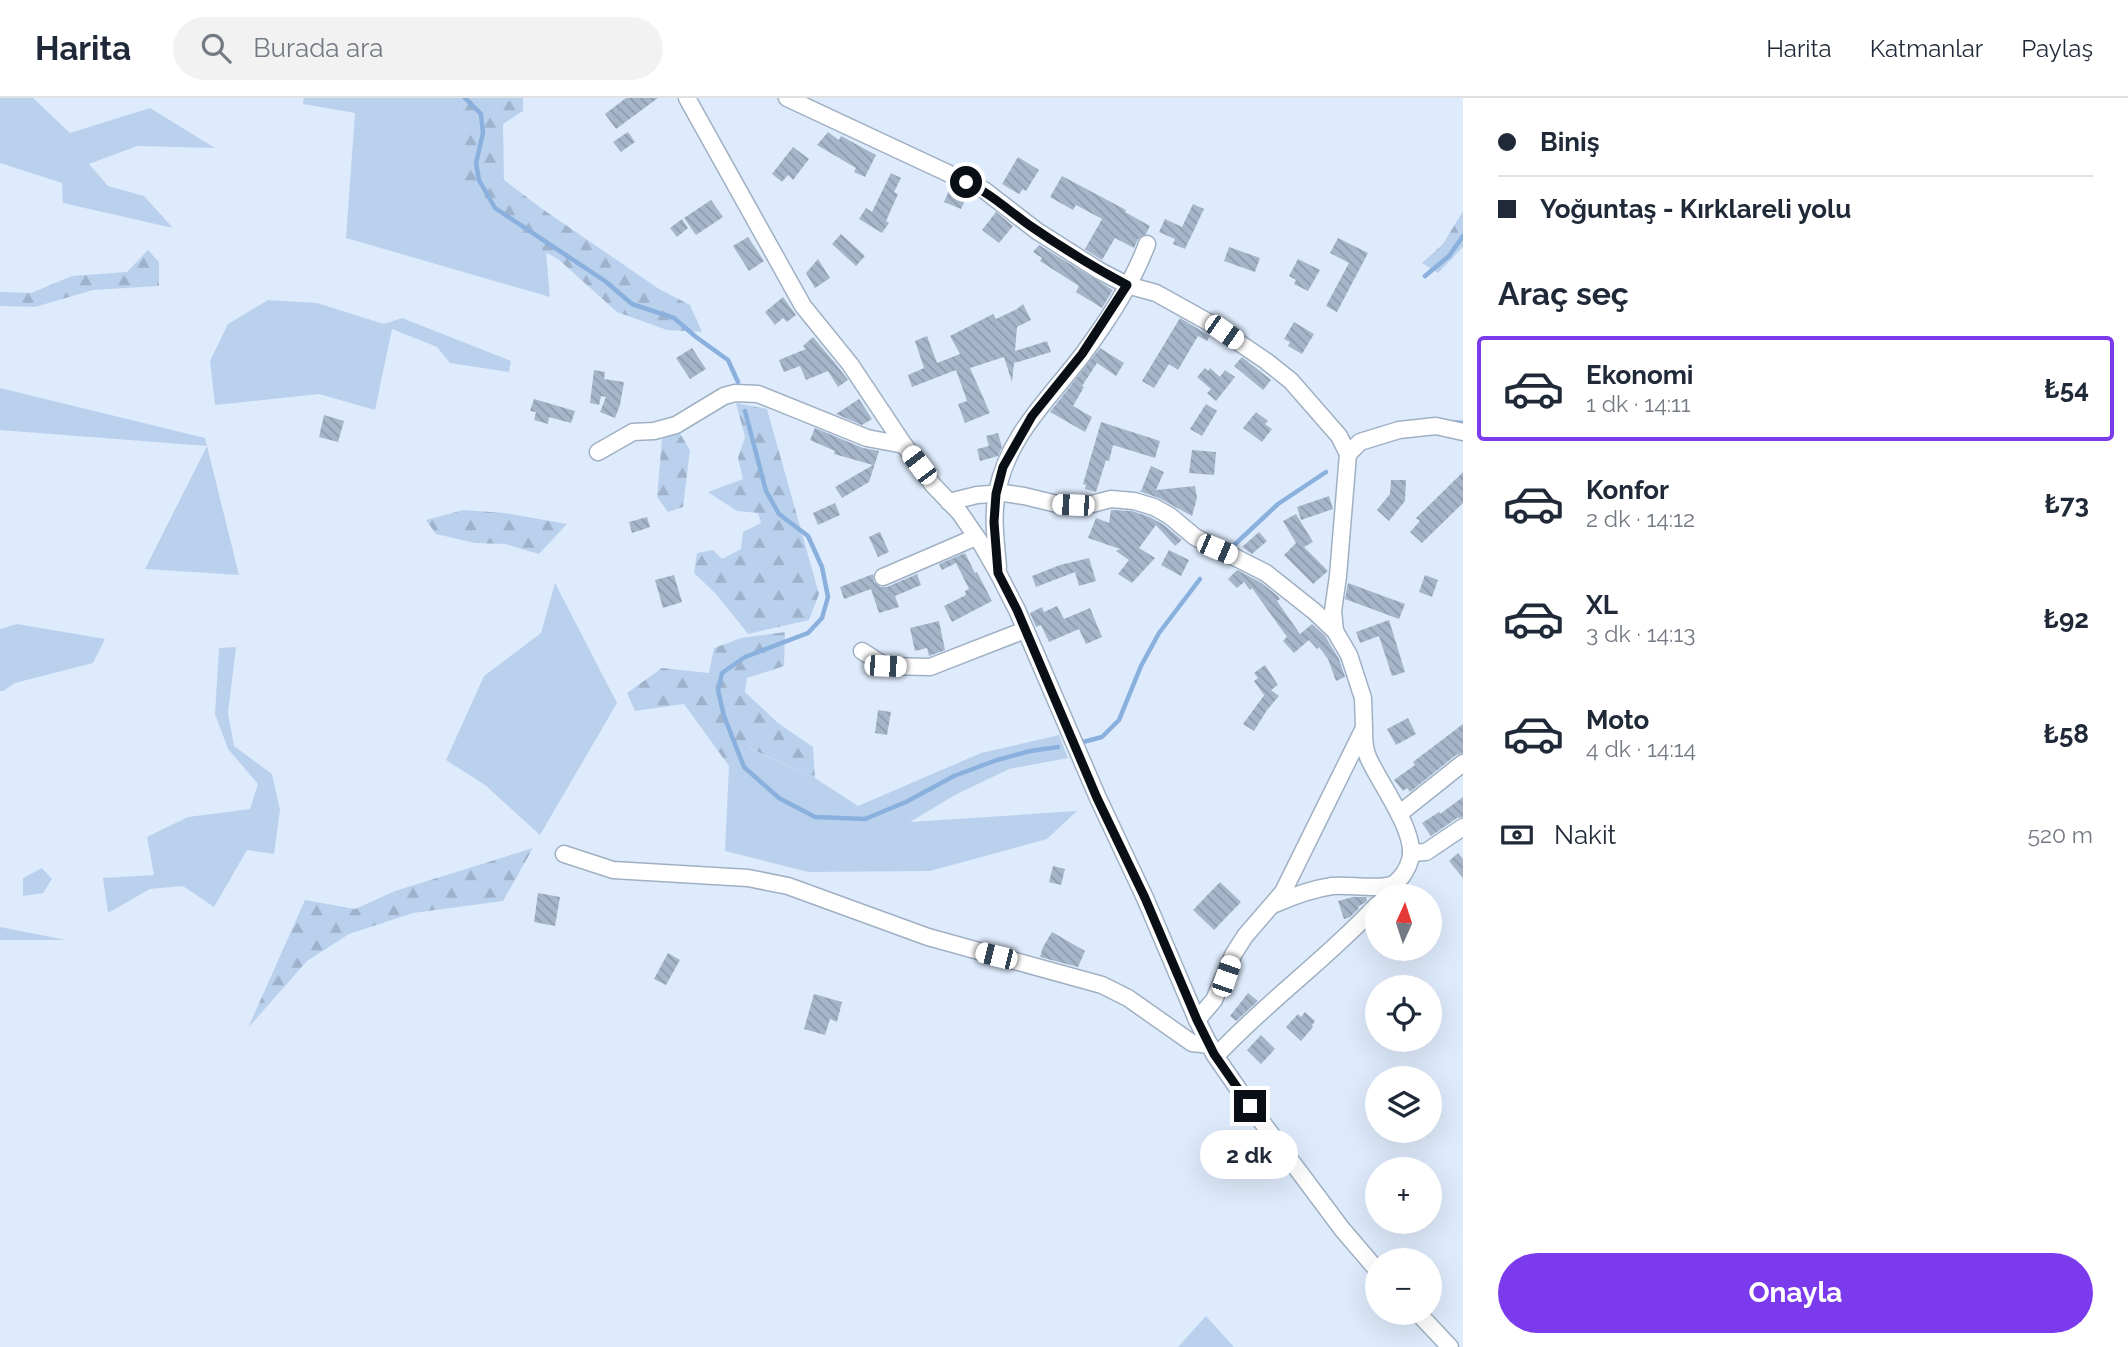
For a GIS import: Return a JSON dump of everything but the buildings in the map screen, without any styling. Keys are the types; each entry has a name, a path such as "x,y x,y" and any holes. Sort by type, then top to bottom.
{"street":[{"path":"687,98 803,306 850,364 933,485 976,537 998,573 1026,630 1097,798 1213,1051 1250,1106 1365,1256"},
{"path":"788,98 984,190 1072,254 1127,285 1156,293 1182,306 1289,379 1339,436 1348,454 1333,611 1335,631"},
{"path":"998,573 994,522 996,494 1003,467 1032,416 1082,354 1127,285 1147,244"},
{"path":"598,452 633,432 653,431 676,425 724,396 735,393 758,394 867,438 904,445"},
{"path":"1348,454 1360,442 1399,430 1436,426 1463,432"},
{"path":"949,502 977,495 996,494 1024,496 1057,504 1088,505 1111,499 1134,501 1154,507 1170,516 1195,537 1266,573 1315,612 1335,631 1349,655 1363,698 1363,744 1367,757 1399,814 1410,842 1411,853 1407,869 1395,884"},
{"path":"883,577 976,537"},
{"path":"862,651 885,666 930,667 1026,630"},
{"path":"1197,1020 1214,1000 1239,945 1283,892 1364,728"},
{"path":"1399,814 1463,763"},
{"path":"1411,853 1426,852 1463,827"},
{"path":"564,855 613,870 748,878 788,886 929,937 1102,985 1128,998 1192,1043 1213,1051"},
{"path":"1273,905 1289,897 1330,887 1365,886"},
{"path":"1213,1051 1310,970 1365,917"},
{"path":"1429,1325 1450,1347"}],"green space":[{"path":"0,98 33,98 70,133 150,108 215,148 137,146 89,164 108,186 144,196 173,228 63,203 62,183 0,163"},
{"path":"304,98 467,98 459,107 466,130 459,175 485,220 546,252 550,297 346,238 355,113 303,104"},
{"path":"467,98 523,98 523,111 503,124 504,180 659,289 690,305 702,332 667,330 617,312 558,259 485,220 458,175 466,130 459,107"},
{"path":"1463,211 1463,247 1438,273 1422,263 1443,244"},
{"path":"148,250 159,262 159,286 93,290 35,307 0,306 0,292 31,293 72,276 127,272"},
{"path":"268,300 317,303 384,324 402,318 511,361 509,372 450,363 437,347 392,329 375,410 319,394 215,405 210,361 228,324"},
{"path":"0,388 205,438 207,446 0,430"},
{"path":"736,403 767,409 819,594 809,620 748,634 717,595 694,573 697,553 713,550 722,559 741,549 743,532 761,523 758,513 737,511 708,492 743,479 738,458 745,437"},
{"path":"679,432 690,450 683,507 668,512 657,497 662,439"},
{"path":"207,446 239,575 145,569"},
{"path":"463,510 505,513 567,524 539,554 505,544 475,543 436,534 426,520"},
{"path":"555,583 617,703 540,835 485,785 446,760 484,676 541,633"},
{"path":"17,624 105,639 93,663 15,683 0,691 0,629"},
{"path":"785,632 784,666 747,678 745,692 778,723 813,747 815,778 749,748 729,766 684,704 635,711 627,693 662,668 709,673 714,648 741,638"},
{"path":"236,647 228,713 234,746 272,774 280,810 274,854 247,850 214,907 183,886 150,889 108,913 103,878 154,875 147,837 188,817 250,809 258,784 228,749 215,714 219,648"},
{"path":"1059,735 1068,758 1009,769 955,795 910,822 1077,811 1047,839 930,871 808,872 725,851 729,766 748,748 815,778 858,806 981,753"},
{"path":"533,848 503,901 413,913 349,934 307,961 248,1028 305,900 355,909 395,891"},
{"path":"42,868 52,879 43,893 23,896 23,878"},
{"path":"0,927 66,940 0,940"},
{"path":"1206,1316 1234,1347 1178,1347"}],"waterway":[{"path":"465,98 481,114 483,133 476,163 479,180 495,208 605,281 632,304 674,318 728,360 738,382"},
{"path":"1425,276 1449,256 1463,236"},
{"path":"745,411 766,491 779,514 808,536 822,567 828,597 822,618 808,633 745,657 722,673 718,690 724,716 744,767 779,798 815,817 865,819 906,802 954,776 997,760 1058,747"},
{"path":"1450,422 1463,423"},
{"path":"1232,547 1278,504 1326,472"},
{"path":"1083,742 1102,737 1119,720 1141,666 1159,633 1200,579"}],"route":[{"path":"966,182 984,190 1072,254 1127,285 1082,354 1032,416 1003,467 996,494 994,522 998,573 1046,675 1097,798 1145,898 1197,1020 1214,1054 1250,1106"}]}
